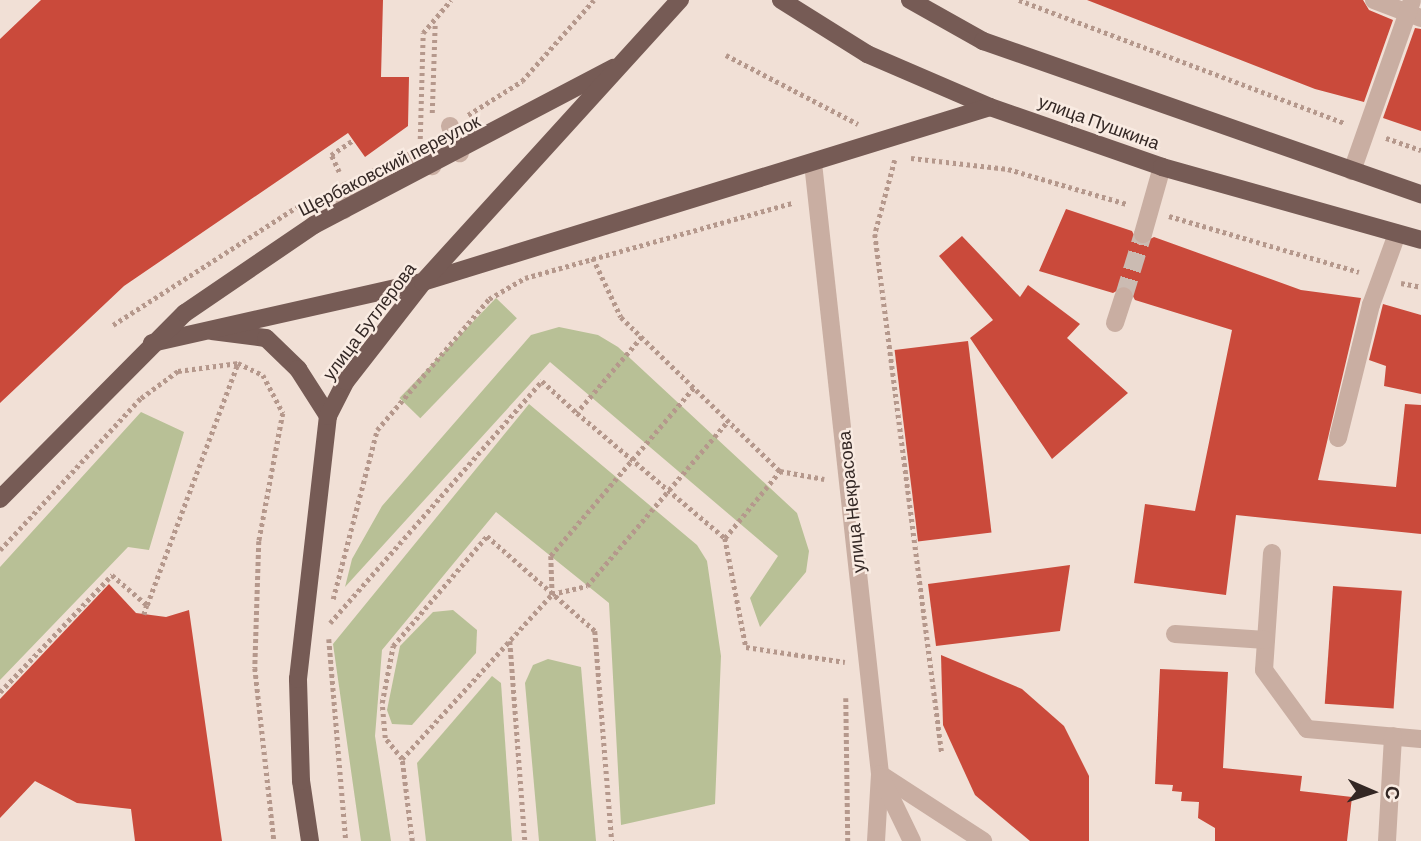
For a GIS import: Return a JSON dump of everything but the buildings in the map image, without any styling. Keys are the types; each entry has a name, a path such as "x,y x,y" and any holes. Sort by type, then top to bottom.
{"main road":[{"name":"улица Бутлерова","path":"310,841 301,781 298,680 328,416 346,381 423,282 680,0"},
{"name":"улица Пушкина","path":"781,0 867,54 990,107 1162,167 1421,240"},
{"name":"улица Пушкина","path":"910,0 983,41 1421,194"},
{"name":"Щербаковский переулок","path":"0,499 152,343 185,313 344,211 460,153 628,60"},
{"path":"152,343 194,330 423,282 990,107"},
{"path":"194,330 266,338 298,369 328,416"}],"street":[{"path":"1352,171 1414,11 1374,0"},
{"path":"441,126 460,153"},
{"name":"улица Некрасова","path":"813,163 880,774 876,841"},
{"path":"1143,234 1162,167"},
{"path":"1338,439 1371,305 1397,234"},
{"path":"1115,323 1124,296"},
{"path":"1272,553 1264,670 1307,729 1421,739"},
{"path":"1175,634 1266,640"},
{"path":"1387,841 1393,736"},
{"path":"880,774 912,841"},
{"path":"880,774 983,841"}],"path":[{"path":"419,146 423,33 435,23 451,0"},
{"path":"435,23 441,126 522,81 594,0"},
{"path":"1019,0 1421,150"},
{"path":"726,55 862,126"},
{"path":"331,155 353,140"},
{"path":"896,156 875,234 942,754"},
{"path":"346,841 327,670 330,623 377,430 387,411 489,299 524,278 792,200"},
{"path":"593,258 621,317 780,471 832,480"},
{"path":"577,413 642,337"},
{"path":"0,551 141,398 178,370 238,363 263,375 283,413 259,541 255,668 274,841"},
{"path":"144,615 238,363"},
{"path":"330,623 542,381 726,538 746,647 845,662"},
{"path":"552,594 551,556 694,388"},
{"path":"402,759 552,594 587,586 728,421"},
{"path":"726,538 780,471"},
{"path":"412,841 402,759 385,738 383,715 393,646 487,536 595,631 612,841"},
{"path":"0,692 112,575 148,605"},
{"path":"510,640 525,841"}],"green space":[{"path":"496,298 517,318 420,418 399,398"},
{"path":"559,327 598,335 618,347 797,513 809,551 806,572 760,627 750,598 778,556 550,362 345,587 352,559 382,506 531,335"},
{"path":"529,404 697,545 707,561 721,656 715,804 621,825 609,603 496,512 382,650 375,736 391,841 361,841 333,644"},
{"path":"141,412 184,432 149,550 128,547 0,680 0,567"},
{"path":"453,610 477,630 476,653 412,725 392,724 387,710 400,646 433,612"},
{"path":"548,659 581,667 596,841 539,841 525,683 533,665"},
{"path":"492,676 501,683 512,841 426,841 417,763"}],"tunnel":[{"path":"1124,296 1143,234"}]}
